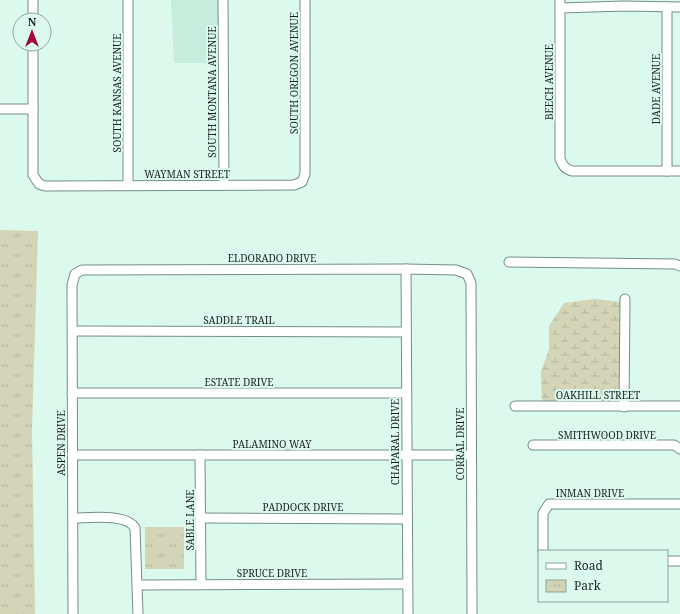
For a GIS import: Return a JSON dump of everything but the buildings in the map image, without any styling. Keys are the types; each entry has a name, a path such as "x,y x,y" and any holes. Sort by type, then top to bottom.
{"street":[{"path":"33,0 33,12"},
{"name":"SOUTH KANSAS AVENUE","path":"128,0 128,185"},
{"name":"SOUTH MONTANA AVENUE","path":"223,0 224,185"},
{"name":"SOUTH OREGON AVENUE","path":"305,0 305,145"},
{"path":"560,4 680,7"},
{"name":"BEECH AVENUE","path":"560,4 560,159 562,164 566,169 572,171 667,171"},
{"name":"DADE AVENUE","path":"667,7 667,171"},
{"path":"0,109 33,109 33,52"},
{"name":"WAYMAN STREET","path":"33,109 33,175 39,184 45,186 298,184 304,179 305,174 305,145"},
{"path":"667,171 680,171"},
{"path":"509,262 675,264 680,266"},
{"name":"ELDORADO DRIVE","path":"77,272 82,270 406,269 456,270 467,274"},
{"name":"CHAPARAL DRIVE","path":"406,269 406,519 408,614"},
{"name":"ASPEN DRIVE","path":"73,614 73,279 77,272"},
{"name":"CORRAL DRIVE","path":"467,274 471,283 472,614"},
{"path":"624,407 625,298"},
{"name":"SADDLE TRAIL","path":"73,331 406,332"},
{"name":"ESTATE DRIVE","path":"72,393 406,393"},
{"name":"OAKHILL STREET","path":"515,406 680,406"},
{"name":"SMITHWOOD DRIVE","path":"533,445 674,445 680,449"},
{"name":"PALAMINO WAY","path":"72,455 471,455"},
{"name":"SABLE LANE","path":"200,455 201,584"},
{"name":"INMAN DRIVE","path":"543,550 543,513 549,504 680,504"},
{"path":"73,518 123,519 133,524 135,528 138,614"},
{"name":"PADDOCK DRIVE","path":"200,518 406,519"},
{"path":"668,561 680,561"},
{"name":"SPRUCE DRIVE","path":"138,585 407,584"}],"shaded area":[{"path":"171,0 219,0 219,63 174,63"}],"green space":[{"path":"0,230 38,231 32,430 35,614 0,614"},
{"path":"594,299 621,302 620,402 542,402 541,372 549,349 549,326 564,303"},
{"path":"145,527 184,527 184,569 145,569"}]}
